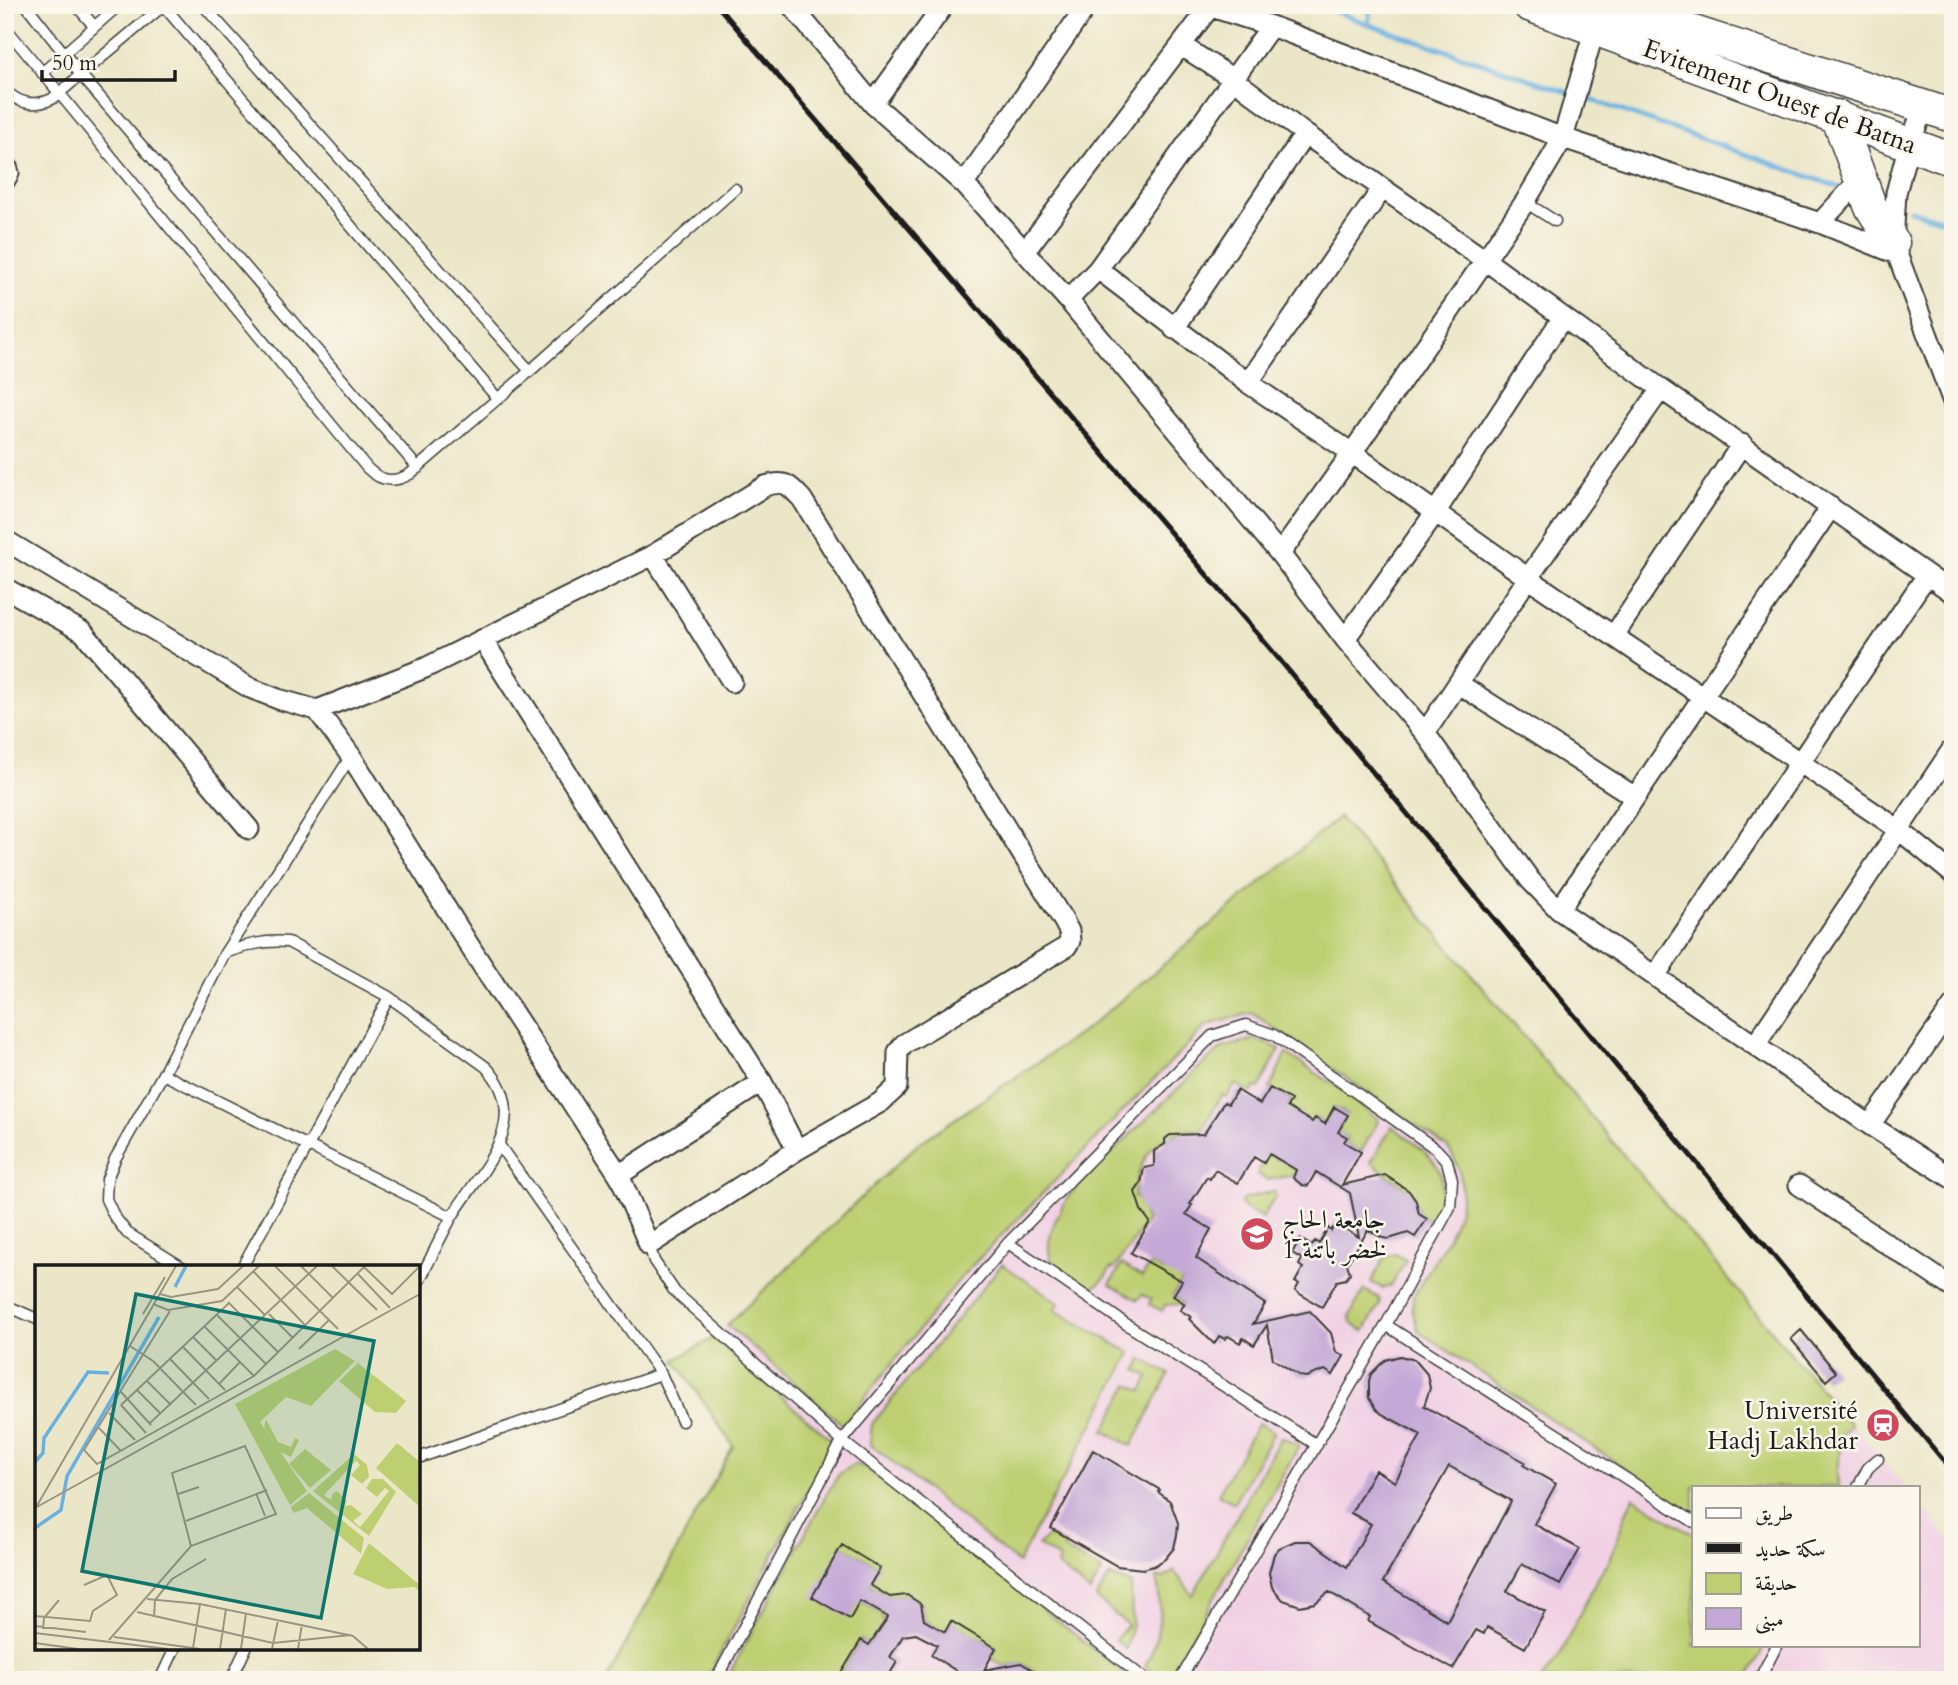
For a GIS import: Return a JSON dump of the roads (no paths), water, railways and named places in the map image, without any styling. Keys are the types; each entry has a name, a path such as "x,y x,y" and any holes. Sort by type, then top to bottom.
{"highway":[{"name":"Evitement Ouest de Batna","path":"1529,5 1953,160"},
{"name":"Evitement Ouest de Batna","path":"1597,30 1735,47 1939,111"},
{"path":"1837,116 1870,205 1895,248"}],"street":[{"path":"791,5 873,104 964,184 1068,300 1425,733 1530,880 1559,910 1870,1125 1953,1179"},
{"path":"873,104 944,5"},
{"path":"964,184 1087,5"},
{"path":"1025,251 1182,46 1207,6 1271,26 1563,138 1895,248"},
{"path":"1068,300 1098,269 1271,26"},
{"path":"1280,554 1525,202 1563,138 1567,118 1597,30"},
{"path":"1182,46 1232,78 1305,134 1485,260 1661,389 1953,593"},
{"path":"1939,111 1909,144 1896,193 1895,248 1953,402"},
{"path":"1174,329 1305,134"},
{"path":"5,161 9,173 5,180"},
{"path":"1820,223 1860,180"},
{"path":"1248,383 1382,189"},
{"path":"1098,269 1248,383 1528,578 1898,829 1953,874"},
{"path":"1345,639 1435,513 1563,317"},
{"path":"1425,733 1528,578 1661,389"},
{"path":"1615,635 1742,444"},
{"path":"5,540 250,688 317,710 425,668 483,640 653,555 765,486 778,482 788,485 802,499 898,651 1069,931 1070,940 1066,947 904,1044 898,1052 897,1087 881,1102 797,1150 649,1245 619,1175 474,953 351,756 317,710"},
{"path":"1559,910 1831,507"},
{"path":"653,555 732,682"},
{"path":"1655,976 1927,575"},
{"path":"5,588 83,632 249,830"},
{"path":"483,640 762,1082 797,1150"},
{"path":"1459,684 1635,797"},
{"path":"1756,1044 1953,748"},
{"path":"1870,1125 1953,1006"},
{"path":"619,1175 762,1082"},
{"path":"1799,1185 1953,1288"}],"lane":[{"path":"26,5 81,75 418,468"},
{"path":"76,5 94,26"},
{"path":"101,5 109,14"},
{"path":"41,73 119,5"},
{"path":"5,90 13,98 29,104 45,103 163,5 498,399"},
{"path":"203,5 530,371"},
{"path":"5,27 367,468 374,475 388,481 403,478 418,468 735,189"},
{"path":"1525,202 1555,221"},
{"path":"179,1265 127,1233 114,1216 106,1199 107,1179 115,1159 163,1074 225,953 351,756"},
{"path":"225,953 270,940 288,942 389,997 486,1067 496,1079 504,1099 507,1122 499,1146 452,1217 420,1279"},
{"path":"243,1265 389,997"},
{"path":"716,1680 842,1441 1008,1243 1212,1036 1246,1025 1274,1035 1436,1149 1447,1161 1452,1180 1450,1207 1386,1325 1180,1680"},
{"path":"163,1074 452,1217"},
{"path":"499,1146 661,1374 682,1421"},
{"path":"1008,1243 1137,1331 1317,1445"},
{"path":"649,1245 654,1261 675,1292 842,1441 1146,1680"},
{"path":"5,1305 35,1318"},
{"path":"1386,1325 1692,1521"},
{"path":"420,1457 661,1374"},
{"path":"1859,1486 1868,1468 1878,1459"},
{"path":"1759,1680 1776,1646"},
{"path":"161,1680 174,1650"},
{"path":"231,1680 245,1650"}],"waterway":[{"path":"1319,5 1570,93"},
{"path":"1368,24 1371,5"},
{"path":"1580,96 1841,188"},
{"path":"1910,210 1953,223"}],"railway":[{"path":"717,5 1274,653 1953,1472"}],"place":[{"name":"جامعة الحاج لخضر باتنة 1","path":"1257,1234"},
{"name":"Université Hadj Lakhdar","path":"1883,1425"}]}
